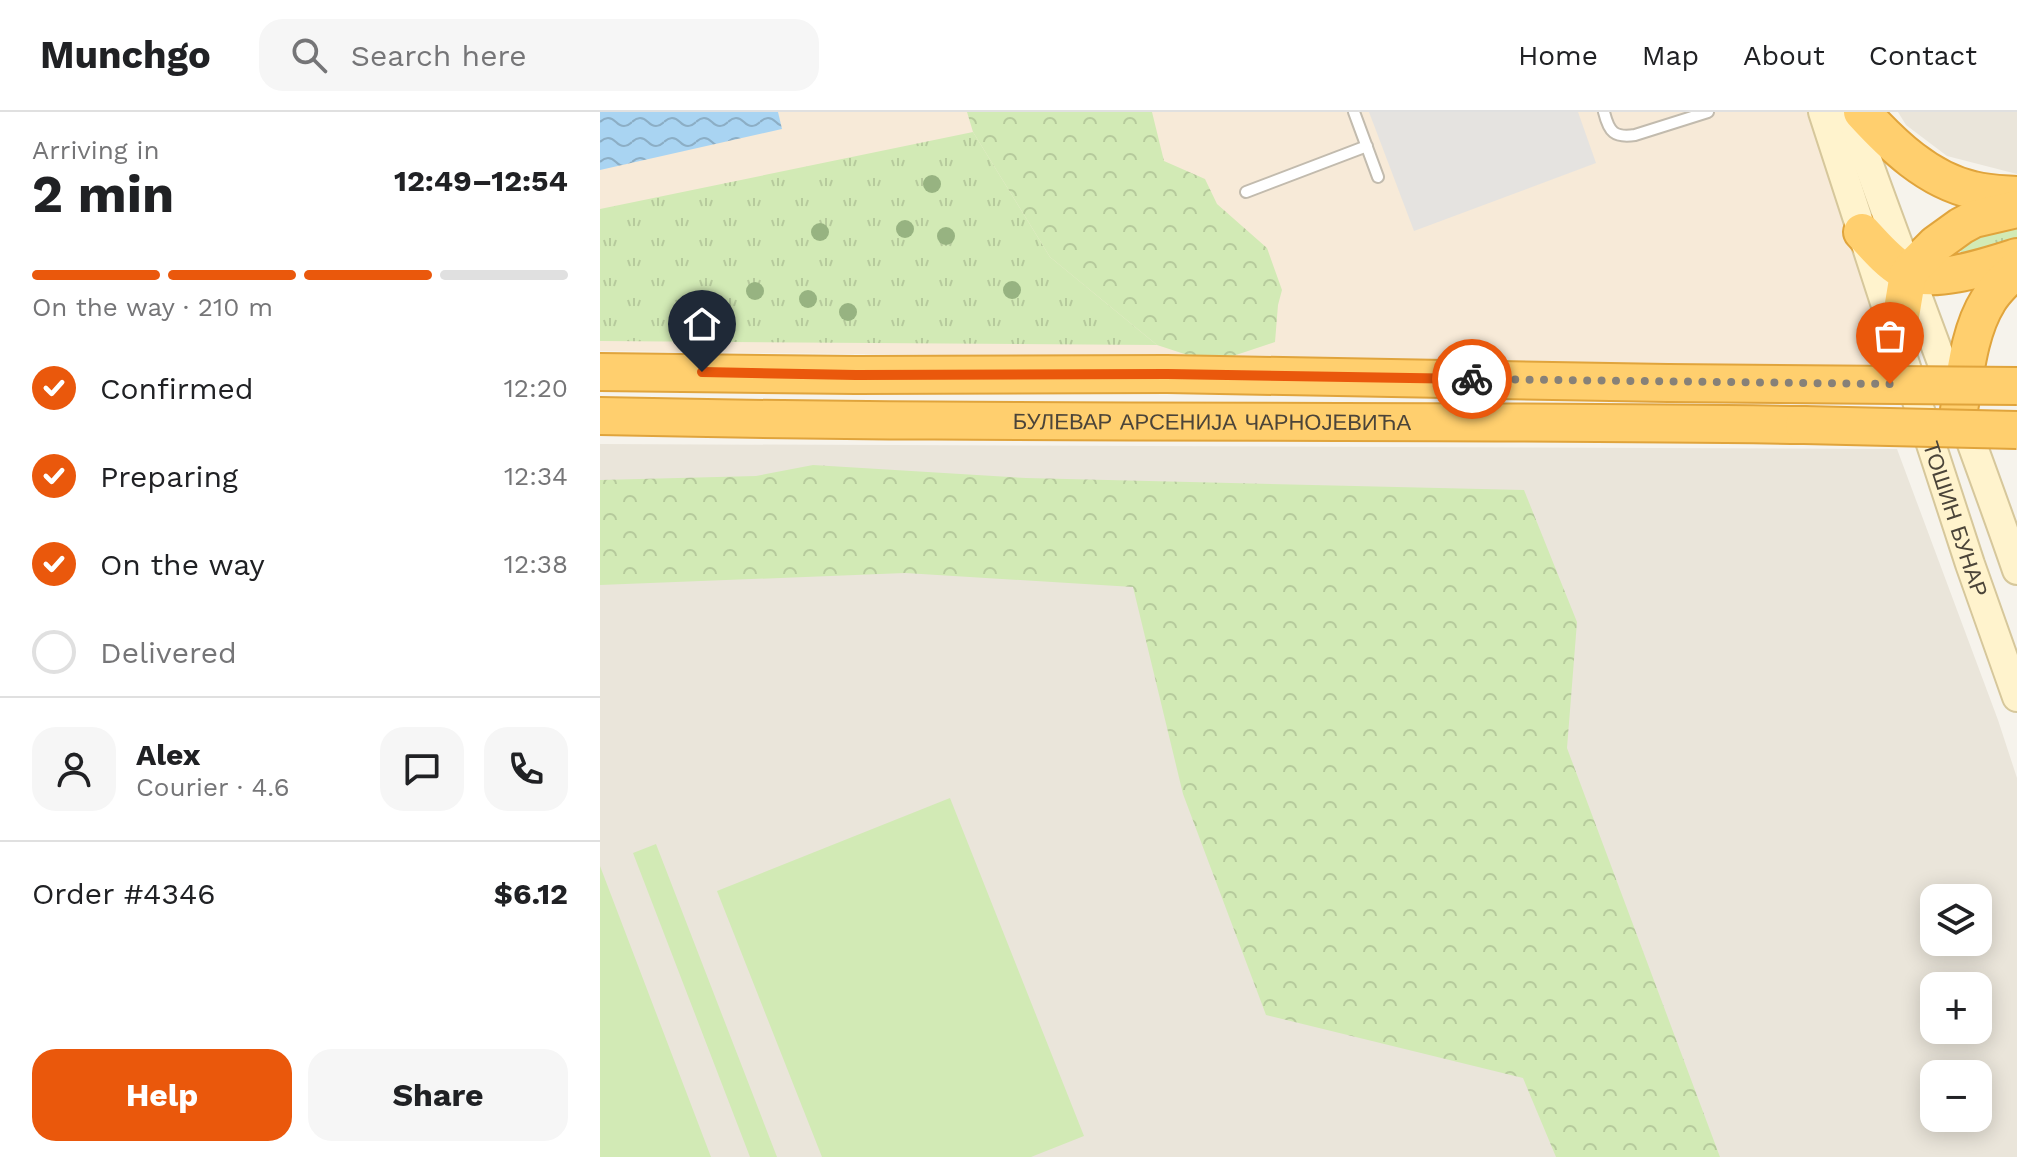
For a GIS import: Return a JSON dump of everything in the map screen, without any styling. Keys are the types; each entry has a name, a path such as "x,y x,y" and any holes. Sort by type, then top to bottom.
{"highway":[{"path":"1862,112 1903,152 1946,181 1984,192 2017,195"},
{"path":"1897,340 1908,274 1936,244 1961,226 1974,219 2017,209"},
{"path":"1862,232 1886,258 1908,274 1958,274 2017,257"},
{"path":"1959,410 1969,357 1983,309 1996,289 2017,269"},
{"name":"БУЛЕВАР АРСЕНИЈА ЧАРНОЈЕВИЋА","path":"600,372 1167,374 2017,386"},
{"name":"БУЛЕВАР АРСЕНИЈА ЧАРНОЈЕВИЋА","path":"600,416 950,422 1548,421 2017,430"}],"main road":[{"name":"ТОШИН БУНАР","path":"1823,112 1970,564 2017,697"},
{"name":"ТОШИН БУНАР","path":"1850,112 2017,570"}],"lane":[{"path":"1354,112 1378,177"},
{"path":"1604,112 1614,133 1623,137 1708,112"},
{"path":"1246,192 1367,146"}],"shaded area":[{"path":"600,112 1812,112 1888,366 600,351"},
{"path":"1369,112 1578,112 1596,163 1414,231"},
{"path":"1898,112 2017,112 2017,174 1947,156 1906,125"},
{"path":"600,444 1897,449 2017,778 2017,1157 600,1157"}],"green space":[{"path":"967,112 1152,112 1164,161 1205,179 1217,204 1267,248 1282,290 1275,342 1212,363 1157,345 1050,257 973,132"},
{"path":"973,132 1050,257 1157,345 600,341 600,209"},
{"path":"2017,218 2017,243 1962,257 1957,238"},
{"path":"813,465 1026,478 1524,490 1577,622 1567,748 1720,1157 1556,1157 1523,1078 1266,1015 1183,794 1133,587 905,573 600,585 600,480 756,476"},
{"path":"950,798 1084,1136 1031,1157 822,1157 717,891"},
{"path":"656,844 777,1157 750,1157 633,853"},
{"path":"600,866 711,1157 600,1157"}],"water":[{"path":"600,112 778,112 782,129 600,170"}],"way so far":[{"path":"1472,379 1890,384"}],"route":[{"path":"702,372 1472,379"}]}
